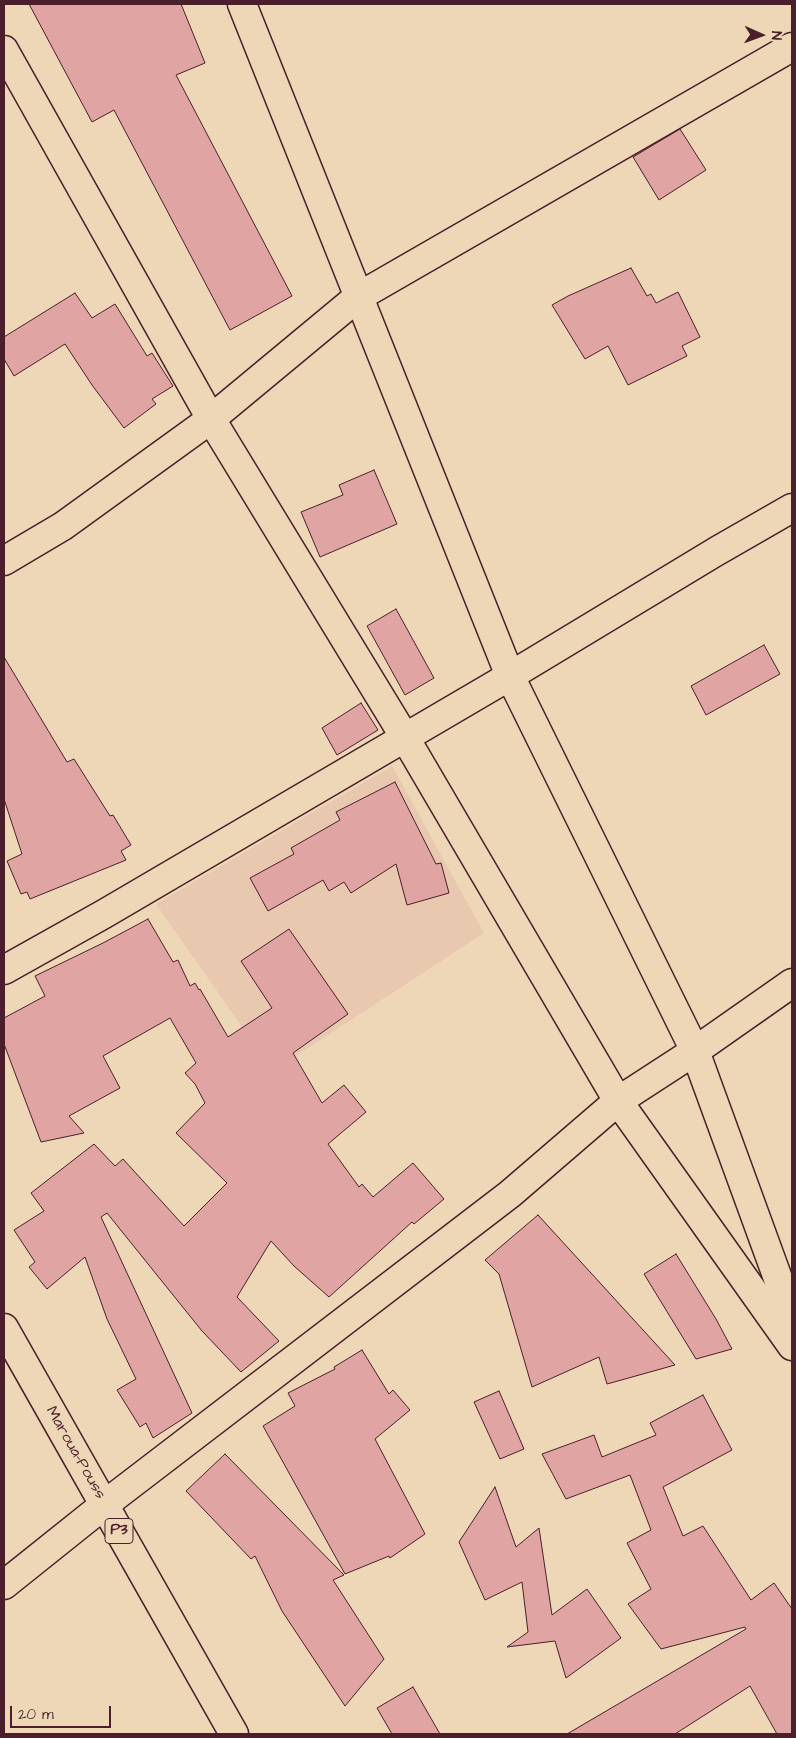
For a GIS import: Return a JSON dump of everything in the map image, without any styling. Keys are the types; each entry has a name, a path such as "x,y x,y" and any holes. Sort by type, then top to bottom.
{"street":[{"path":"242,4 510,676 695,1050 792,1316"},
{"path":"4,561 63,526 211,419 358,297 792,47"},
{"path":"4,50 211,419 404,736 618,1100 792,1346"},
{"path":"4,970 113,909 404,736 510,676 716,551 792,508"},
{"path":"4,1585 510,1194 618,1100 792,983"},
{"name":"Maroua-Pouss","path":"4,1328 234,1734"}],"shaded area":[{"path":"392,766 484,933 273,1071 156,904"}],"building":[{"path":"29,4 181,4 205,63 176,75 292,296 230,330 114,110 92,122"},
{"path":"680,129 706,170 659,200 633,157"},
{"path":"631,268 647,296 651,294 656,303 678,292 700,337 682,346 687,356 628,385 608,346 585,359 552,305"},
{"path":"75,293 92,318 115,304 147,356 152,353 173,386 152,399 156,404 124,428 65,344 14,376 4,359 4,337"},
{"path":"374,470 397,524 320,557 301,512 343,495 339,485"},
{"path":"396,609 434,678 405,695 367,626"},
{"path":"764,645 780,674 706,715 691,686"},
{"path":"4,657 67,762 74,759 110,816 113,815 131,845 121,851 126,860 30,899 27,892 21,894 7,861 22,854 4,799"},
{"path":"361,703 378,730 337,755 322,728"},
{"path":"395,782 436,864 441,863 449,893 407,905 396,864 351,893 344,882 329,891 323,880 268,911 250,878 294,854 291,848 340,820 336,812"},
{"path":"148,919 173,962 178,960 190,986 195,983 200,989 228,1037 272,1008 241,961 289,929 348,1014 293,1053 322,1103 344,1085 366,1112 328,1144 359,1187 362,1184 373,1197 413,1163 444,1199 414,1224 412,1222 329,1297 294,1266 271,1241 237,1297 279,1341 241,1372 202,1331 107,1213 101,1217 192,1413 153,1438 146,1423 140,1427 117,1390 136,1379 107,1319 85,1257 47,1289 29,1267 35,1262 14,1230 44,1211 31,1193 94,1144 115,1166 123,1159 184,1226 227,1183 176,1133 205,1103 195,1084 185,1073 196,1063 170,1018 103,1056 120,1088 69,1116 84,1133 41,1142 4,1044 4,1018 45,996 35,976"},
{"path":"538,1215 675,1365 607,1384 599,1357 532,1387 499,1274 485,1260"},
{"path":"676,1254 732,1349 696,1359 644,1274"},
{"path":"362,1350 389,1394 393,1390 410,1410 375,1439 425,1534 390,1558 389,1556 345,1574 263,1426 295,1406 288,1393 335,1369 334,1367"},
{"path":"499,1391 524,1449 500,1459 474,1402"},
{"path":"703,1395 732,1450 663,1487 683,1536 703,1526 751,1600 774,1583 792,1609 792,1734 777,1734 750,1686 675,1734 567,1734 746,1629 745,1627 661,1649 628,1604 651,1589 627,1543 651,1530 630,1475 566,1499 542,1454 594,1435 602,1457 656,1435 650,1423"},
{"path":"225,1454 344,1575 333,1580 384,1659 345,1706 282,1611 255,1556 251,1559 186,1491"},
{"path":"495,1487 516,1547 539,1528 552,1615 587,1589 621,1638 566,1678 555,1641 507,1647 528,1632 522,1582 485,1600 459,1542"},
{"path":"413,1687 440,1734 392,1734 377,1708"}]}
